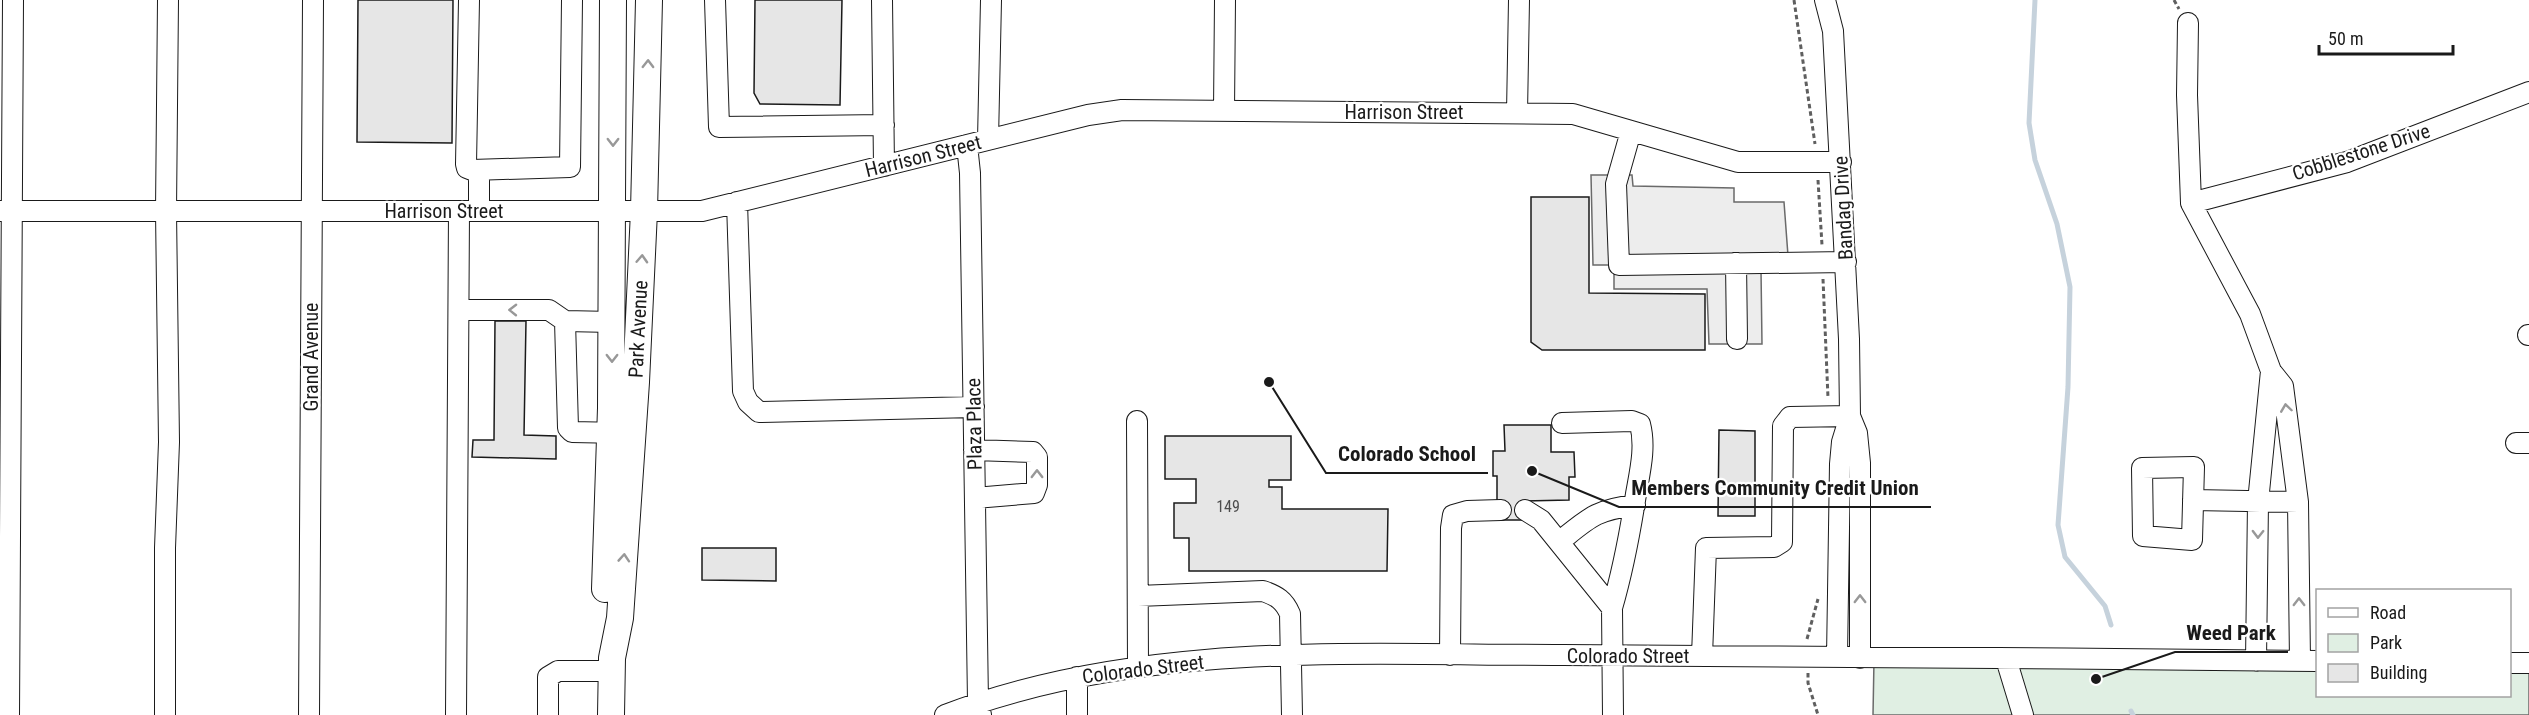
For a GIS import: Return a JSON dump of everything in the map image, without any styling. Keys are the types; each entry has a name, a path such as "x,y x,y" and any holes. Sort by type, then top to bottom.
{"main road":[{"name":"Park Avenue","path":"611,715 612,664 620,618 621,433 612,322 614,0"},
{"name":"Park Avenue","path":"621,433 644,211 649,0"}],"street":[{"path":"9,715 5,211 13,0"},
{"path":"165,715 165,548 169,442 166,211 168,0"},
{"name":"Grand Avenue","path":"309,715 314,0"},
{"path":"469,0 466,164 467,168 478,170 570,167 572,0"},
{"path":"716,0 719,127 884,125"},
{"path":"882,0 884,166"},
{"path":"988,140 991,0"},
{"path":"1224,111 1225,0"},
{"path":"1517,113 1519,0"},
{"name":"Bandag Drive","path":"1826,0 1833,31 1841,162 1850,416 1842,442 1839,464 1838,657"},
{"path":"2188,23 2187,95 2191,203 2250,314 2271,371 2283,386 2298,502 2308,661"},
{"name":"Cobblestone Drive","path":"2191,203 2347,162 2529,92"},
{"name":"Harrison Street","path":"5,211 702,211 967,145 1122,110 1573,114 1738,162 1841,162"},
{"path":"1631,131 1616,184 1619,265 1846,262"},
{"name":"Plaza Place","path":"967,145 970,185 979,709"},
{"path":"478,170 479,211"},
{"path":"737,202 743,391 748,402 759,412 974,407"},
{"path":"456,715 459,211"},
{"path":"1736,263 1737,339"},
{"path":"459,310 549,310 565,321 612,322"},
{"path":"565,321 568,428 572,432 621,433"},
{"path":"2256,661 2258,502 2271,371"},
{"path":"1702,656 1706,548 1774,547 1782,542 1783,426 1790,417 1850,416"},
{"name":"Bandag Drive","path":"1850,416 1857,433 1860,463 1860,657"},
{"path":"1137,421 1138,667"},
{"path":"1562,423 1632,421 1640,424 1643,435 1642,460 1626,558 1612,608 1613,715"},
{"path":"974,450 1033,452 1037,456 1037,485 1034,493 975,498"},
{"path":"2193,500 2298,502"},
{"path":"1559,542 1589,518 1608,509 1635,505"},
{"path":"1450,655 1453,515 1467,511 1500,510"},
{"path":"1525,510 1541,519 1612,608"},
{"path":"1138,596 1263,591 1277,596 1285,603 1290,614 1292,715"},
{"name":"Colorado Street","path":"945,715 979,709 1077,677 1138,667 1292,655 1613,655 2308,661"},
{"path":"2006,658 2023,715"},
{"path":"2511,663 2529,663"},
{"path":"548,715 548,677 558,671 612,664"},
{"path":"1077,677 1077,715"}],"path":[{"path":"1794,0 1817,163 1828,399 1826,417"},
{"path":"1807,638 1821,589"},
{"path":"1808,683 1818,715"}],"green space":[{"path":"1874,660 2316,661 2316,697 2511,697 2511,663 2529,663 2529,715 1873,715"}],"shaded area":[{"path":"1591,175 1632,175 1633,186 1734,188 1734,202 1784,202 1789,269 1761,270 1762,344 1709,344 1707,289 1614,289 1614,273 1610,265 1593,265"}],"building":[{"path":"358,0 453,0 452,143 357,142"},
{"path":"755,0 842,0 840,105 760,104 754,93"},
{"path":"1531,197 1589,197 1589,293 1705,294 1705,350 1542,350 1531,342"},
{"path":"495,321 526,321 524,435 556,436 556,459 472,457 473,440 494,440"},
{"path":"1504,425 1551,425 1551,452 1574,452 1575,477 1569,477 1569,500 1523,501 1523,520 1502,520 1502,501 1497,501 1497,476 1493,476 1493,451 1505,451"},
{"path":"1719,430 1755,431 1755,516 1718,516"},
{"path":"1165,436 1291,436 1291,480 1269,480 1269,487 1282,487 1282,509 1388,509 1387,571 1189,571 1189,538 1174,538 1174,503 1196,503 1196,479 1165,479"},
{"path":"702,548 776,548 776,581 702,580"}],"waterway":[{"path":"2035,0 2029,123 2035,160 2057,224 2070,287 2068,387 2058,525 2065,557 2105,606 2111,625"},
{"path":"2131,711 2133,715"}],"place":[{"name":"Colorado School","path":"1269,382"},
{"name":"Members Community Credit Union","path":"1532,471"},
{"name":"Weed Park","path":"2096,679"}]}
